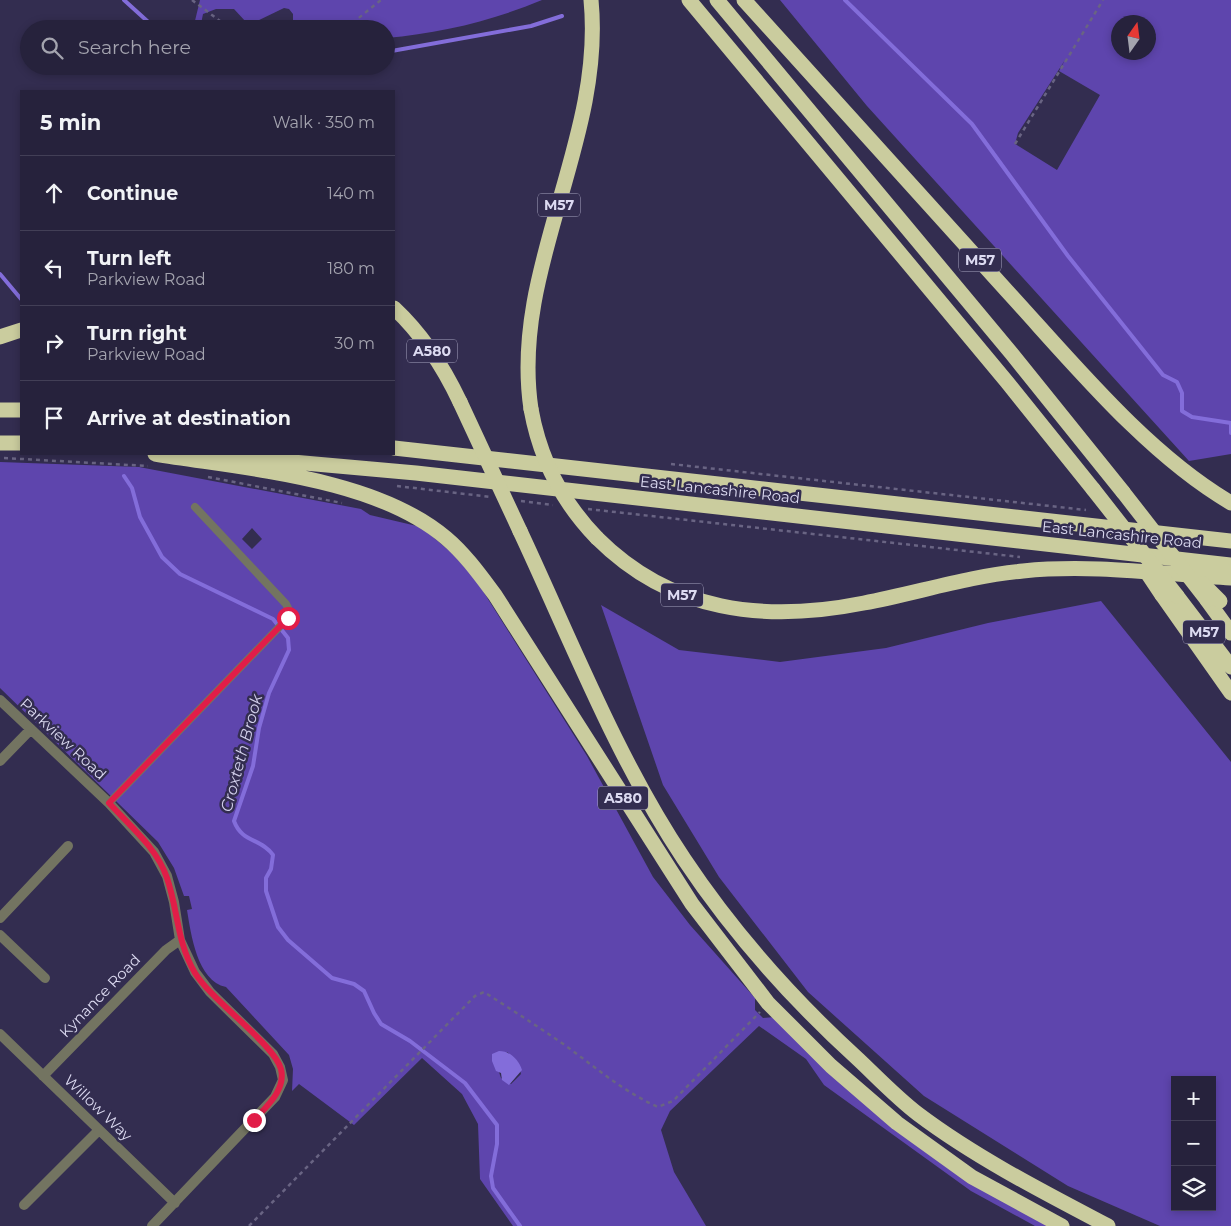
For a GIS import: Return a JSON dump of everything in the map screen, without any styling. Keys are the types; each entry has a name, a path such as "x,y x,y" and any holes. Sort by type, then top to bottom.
{"highway":[{"name":"M57","path":"591,0 592,55 588,88 578,136 540,272 532,313 527,370 531,410 540,446 555,481 569,505 597,538 625,563 664,587 708,604 756,612 782,613 863,604 985,577 1036,570 1073,568 1231,578"},
{"name":"M57","path":"689,0 1007,382 1093,489 1170,596 1231,667"},
{"name":"M57","path":"717,0 1012,354 1166,548 1213,600 1231,632"},
{"name":"M57","path":"744,0 1082,373 1179,468 1204,488 1231,503"},
{"name":"A580","path":"395,309 418,333 434,354 460,402 604,711 647,796 683,857 743,940 813,1019 918,1113 991,1161 1108,1226"},
{"path":"0,337 20,330"},
{"path":"0,410 20,410"},
{"path":"0,443 20,443"},
{"name":"East Lancashire Road","path":"395,448 1231,541"},
{"name":"East Lancashire Road","path":"215,455 416,473 1231,564"},
{"name":"A580","path":"152,460 312,480 359,493 400,509 446,538 469,561 496,595 692,904 768,1003 831,1066 897,1123 972,1177 1062,1226"},
{"path":"1170,596 1231,693"},
{"path":"1213,600 1231,615"}],"street":[{"name":"Parkview Road","path":"0,700 109,803 154,852 167,876 174,902 180,940 195,972 210,992 273,1054 280,1067 283,1080 275,1097 152,1226"},
{"path":"0,761 31,729"},
{"path":"0,918 68,846"},
{"path":"0,935 45,978"},
{"name":"Kynance Road","path":"43,1076 166,950 180,940"},
{"name":"Willow Way","path":"0,1034 175,1203"},
{"path":"24,1205 98,1130"}],"lane":[{"path":"109,803 285,622 288,614 286,604 195,507"}],"path":[{"path":"192,0 219,20"},
{"path":"356,20 381,0"},
{"path":"1015,144 1103,0"},
{"path":"0,458 152,460"},
{"path":"206,476 346,504"},
{"path":"800,478 952,495"},
{"path":"392,486 500,498"},
{"path":"519,501 558,505"},
{"path":"588,509 1021,557"},
{"path":"249,1226 425,1045 475,996 484,992 559,1041 603,1076 634,1096 658,1107 673,1101 768,1003"}],"shaded area":[{"path":"200,0 542,0 466,25 395,37 395,20 293,20 293,14 289,9 284,8 259,20 244,20 234,9 216,9 203,14 202,20 195,20"},
{"path":"780,0 1231,0 1231,454 1189,461 867,106","holes":["1065,60 1059,71 1100,95 1057,170 1015,144 1018,133"]},
{"path":"0,462 139,467 361,509 370,515 421,527 452,553 476,580 587,756 653,877 690,925 755,998 755,1010 763,1018 775,1017 833,1077 1051,1226 1035,1226 971,1191 824,1085 806,1059 759,1026 670,1111 661,1130 674,1172 706,1226 513,1226 480,1179 478,1124 462,1094 422,1058 354,1125 299,1084 292,1091 293,1069 289,1055 226,987 216,983 208,976 202,966 193,943 187,910 192,909 189,896 184,896 174,868 158,842 0,688","holes":["252,528 262,539 252,549 242,539","507,1052 518,1062 521,1074 511,1084 501,1078 499,1072"]},
{"path":"1101,601 1231,762 1231,1226 1160,1226 1068,1186 924,1096 808,992 719,877 663,785 601,605 679,650 780,662 886,648 988,623"},
{"path":"499,1051 514,1057 522,1070 509,1085 502,1080 501,1073 496,1071 492,1061 492,1054"}],"waterway":[{"path":"124,0 146,20"},
{"path":"845,0 972,124 1068,256 1163,375 1177,382 1182,393 1182,411 1192,417 1231,423 1231,433"},
{"path":"395,50 531,26 562,16"},
{"path":"0,274 20,298"},
{"name":"Croxteth Brook","path":"124,476 132,488 140,517 162,557 180,574 273,619 288,638 289,650 269,693 259,728 253,766 234,821 242,833 263,846 273,855 271,869 266,878 266,891 278,927 288,940 332,978 354,984 364,991 381,1024 410,1041 465,1083 497,1125 497,1144 491,1176 493,1188 520,1226"}],"route":[{"path":"254,1120 275,1097 283,1080 280,1067 273,1054 210,992 195,972 180,940 174,902 167,876 154,852 109,803 288,618"}]}
